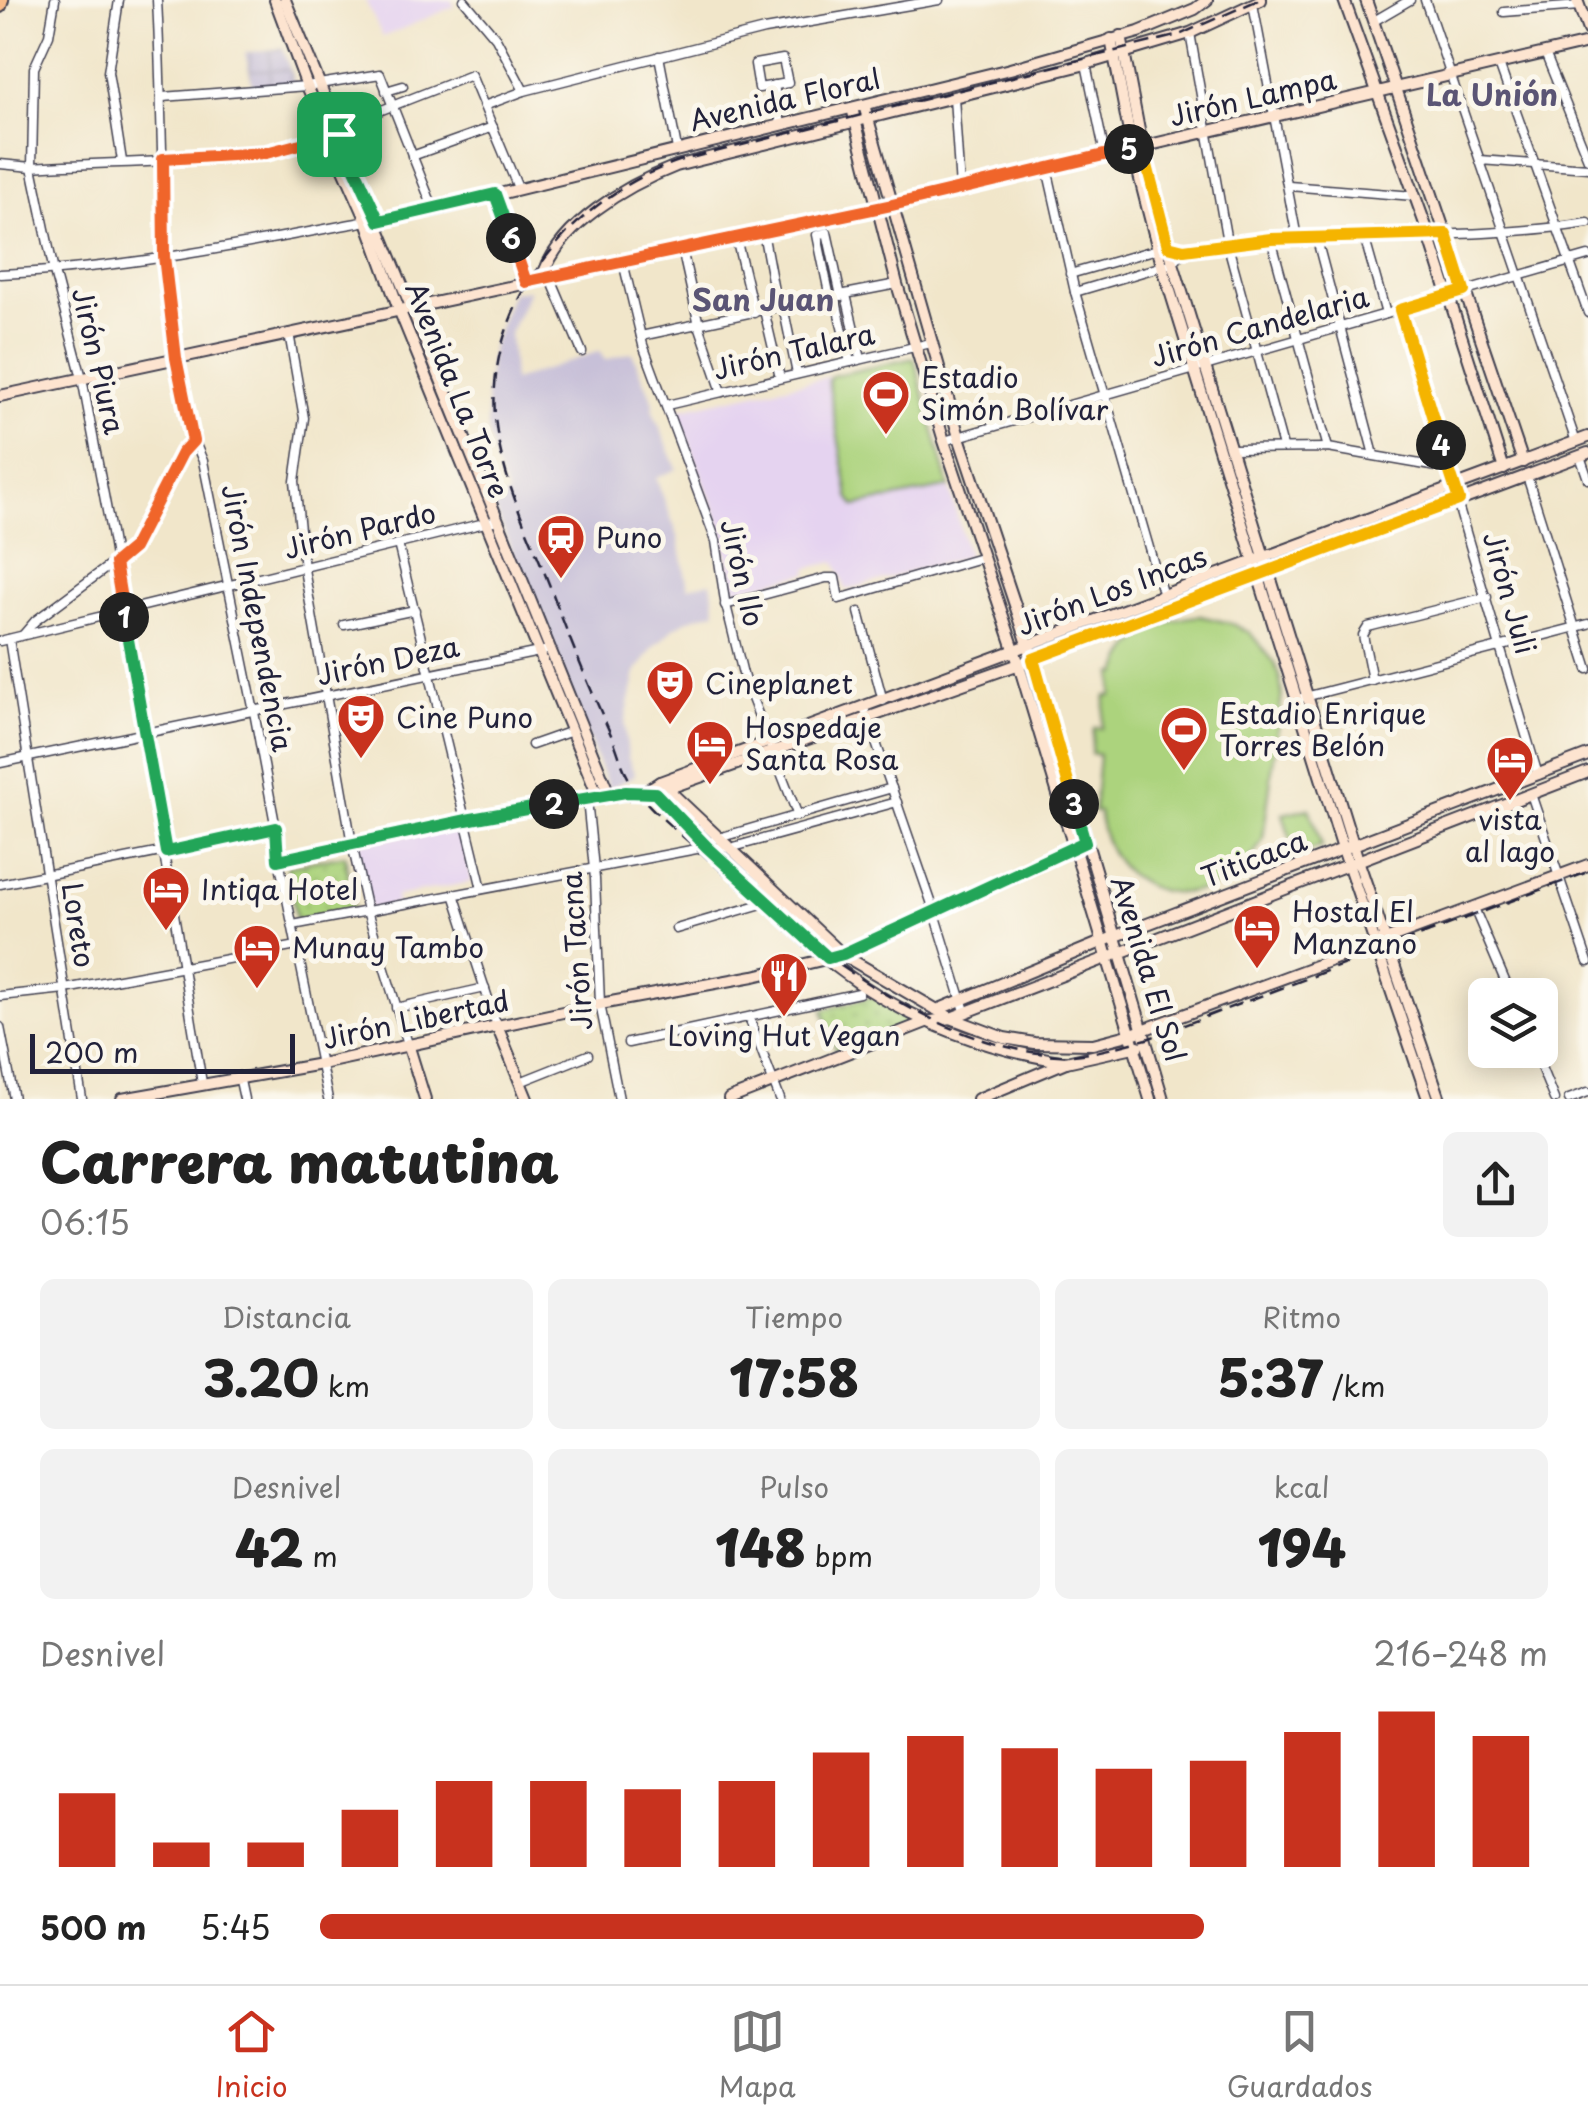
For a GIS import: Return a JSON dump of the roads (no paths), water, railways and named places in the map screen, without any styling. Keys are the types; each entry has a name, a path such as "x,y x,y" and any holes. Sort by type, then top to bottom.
{"street":[{"name":"Jirón Piura","path":"55,0 49,35 34,68 32,167 82,378 142,735 166,852 202,1082"},
{"path":"119,0 108,72 122,161"},
{"name":"Jirón Independencia","path":"157,0 164,256 176,358 193,441 203,461 276,828 278,860 328,1099"},
{"name":"Avenida La Torre","path":"275,0 307,86 334,133 373,221 405,311 545,651 598,796"},
{"name":"Avenida La Torre","path":"284,0 320,83 334,133"},
{"path":"464,0 496,38 524,92"},
{"path":"484,106 524,92 764,30 938,0"},
{"name":"Avenida Floral","path":"373,221 434,210 1010,70 1178,16 1207,0"},
{"path":"1344,0 1429,235 1504,468"},
{"path":"1366,0 1523,462"},
{"path":"1374,21 1410,0"},
{"path":"1425,0 1576,442"},
{"path":"1257,2 1298,238"},
{"name":"Avenida Floral","path":"546,278 548,262 580,224 639,182 676,166 1086,64 1190,33 1257,2"},
{"path":"1504,12 1578,3 1588,30"},
{"path":"1190,33 1228,242 1283,447"},
{"path":"1116,38 1137,147 1167,264 1348,848 1440,1099"},
{"name":"Jirón Lampa","path":"0,396 892,205 1588,42"},
{"path":"1544,53 1588,159"},
{"path":"659,56 677,149"},
{"path":"784,59 788,83 774,85 759,88 755,64 784,59"},
{"path":"1086,64 1105,154"},
{"path":"1499,64 1588,313"},
{"path":"162,97 307,86 380,74 434,210"},
{"path":"0,164 32,167 251,155 334,133 471,75 518,188"},
{"path":"774,85 781,124"},
{"path":"386,91 403,86"},
{"path":"954,97 960,189"},
{"name":"Avenida El Sol","path":"864,105 959,437 1031,653 1164,1099"},
{"name":"Avenida El Sol","path":"852,108 897,284 944,441 1017,657 1150,1099"},
{"path":"412,156 492,127"},
{"path":"1480,160 1588,168"},
{"path":"1046,168 1074,292 1163,596"},
{"path":"1289,186 1414,196"},
{"path":"495,194 526,282"},
{"path":"0,274 54,272 373,221"},
{"path":"1070,274 1163,248 1184,250 1228,242 1316,236 1505,232 1588,223"},
{"path":"763,232 797,374"},
{"path":"850,362 838,296 827,232 817,234 838,296 861,360"},
{"path":"1316,236 1374,455"},
{"path":"1364,236 1386,314"},
{"path":"736,238 754,312"},
{"path":"1271,239 1328,448"},
{"path":"682,249 699,325 722,392"},
{"path":"1074,292 1167,264 1184,250"},
{"name":"Jirón Candelaria","path":"944,441 1588,256"},
{"name":"Jirón Ilo","path":"623,262 641,336 716,541 744,678 798,816"},
{"path":"546,278 582,352"},
{"path":"641,336 897,284"},
{"path":"764,310 780,378"},
{"name":"Jirón Juli","path":"1400,310 1538,775"},
{"path":"289,333 304,418 295,482 304,569 352,844 367,912 425,1099"},
{"name":"Jirón Talara","path":"667,405 931,343"},
{"name":"Jirón Los Incas","path":"1031,653 1163,596 1588,437"},
{"path":"23,635 133,548 182,453 193,441"},
{"path":"1224,450 1328,448 1448,470"},
{"path":"1584,455 1588,479"},
{"name":"Jirón Los Incas","path":"866,712 883,701 1264,572 1584,455"},
{"path":"1527,476 1588,668"},
{"name":"Jirón Pardo","path":"4,640 492,521"},
{"path":"398,544 482,888"},
{"path":"726,604 826,578 834,578 840,599 977,559"},
{"path":"1372,680 1364,635 1368,627 1487,597"},
{"path":"344,625 416,610"},
{"path":"859,612 883,701"},
{"path":"1302,698 1588,624"},
{"name":"Loreto","path":"4,640 48,875 82,1099"},
{"name":"Avenida La Torre","path":"545,651 598,796"},
{"name":"Jirón Deza","path":"0,763 545,651"},
{"name":"Jirón Los Incas","path":"598,796 655,788 1017,657"},
{"path":"866,712 963,1005"},
{"path":"532,745 572,731"},
{"name":"Titicaca","path":"951,1018 963,1005 1103,941 1588,756"},
{"name":"Titicaca","path":"937,1009 963,1005 1122,952 1588,772"},
{"path":"655,788 718,836 843,954 951,1018 1004,1038 1048,1044 1093,1044 1132,1034 1588,865"},
{"path":"655,788 707,847 828,958 926,1022 982,1045 1066,1062"},
{"path":"707,847 718,836 892,788"},
{"path":"1531,794 1588,962"},
{"path":"278,860 598,796"},
{"name":"Jirón Tacna","path":"598,796 594,868 600,1004 619,1099"},
{"path":"293,925 707,847 730,848 897,802"},
{"path":"0,884 276,828"},
{"path":"843,954 1085,842"},
{"path":"454,894 497,1026 526,1099"},
{"path":"676,930 782,898"},
{"path":"1474,908 1504,978"},
{"path":"1381,942 1428,1099"},
{"path":"0,996 65,989 297,946"},
{"name":"Jirón Libertad","path":"122,1099 321,1064 600,1004 754,976 843,954"},
{"path":"396,1008 485,988"},
{"path":"628,1042 859,993"},
{"path":"926,1022 937,1009"},
{"path":"729,1099 926,1022 951,1018"},
{"path":"751,1023 780,1099"},
{"path":"0,1027 14,1099"},
{"path":"978,1099 1066,1062 1148,1042"},
{"path":"520,1082 588,1055"},
{"path":"1541,1068 1554,1099"},
{"path":"238,1076 244,1099"},
{"path":"1569,1099 1588,1092"}],"railway":[{"path":"1258,0 1179,35 679,161 639,179 601,203 568,232 539,266 517,304 502,345 495,388 497,433 521,516 624,769 643,799 734,882 817,949 911,1008 960,1031 1009,1047 1058,1055 1114,1048 1147,1039 1588,872"}],"place":[{"name":"Estadio Simón Bolívar","path":"886,436"},
{"name":"Puno","path":"561,580"},
{"name":"Cineplanet","path":"670,726"},
{"name":"Cine Puno","path":"361,760"},
{"name":"Estadio Enrique Torres Belón","path":"1184,772"},
{"name":"Hospedaje Santa Rosa","path":"710,786"},
{"name":"vista al lago","path":"1510,802"},
{"name":"Intiqa Hotel","path":"166,932"},
{"name":"Hostal El Manzano","path":"1257,970"},
{"name":"Munay Tambo","path":"257,990"},
{"name":"Loving Hut Vegan","path":"784,1018"}],"district":[{"name":"La Unión","path":"1492,96"},
{"name":"San Juan","path":"763,301"}]}
